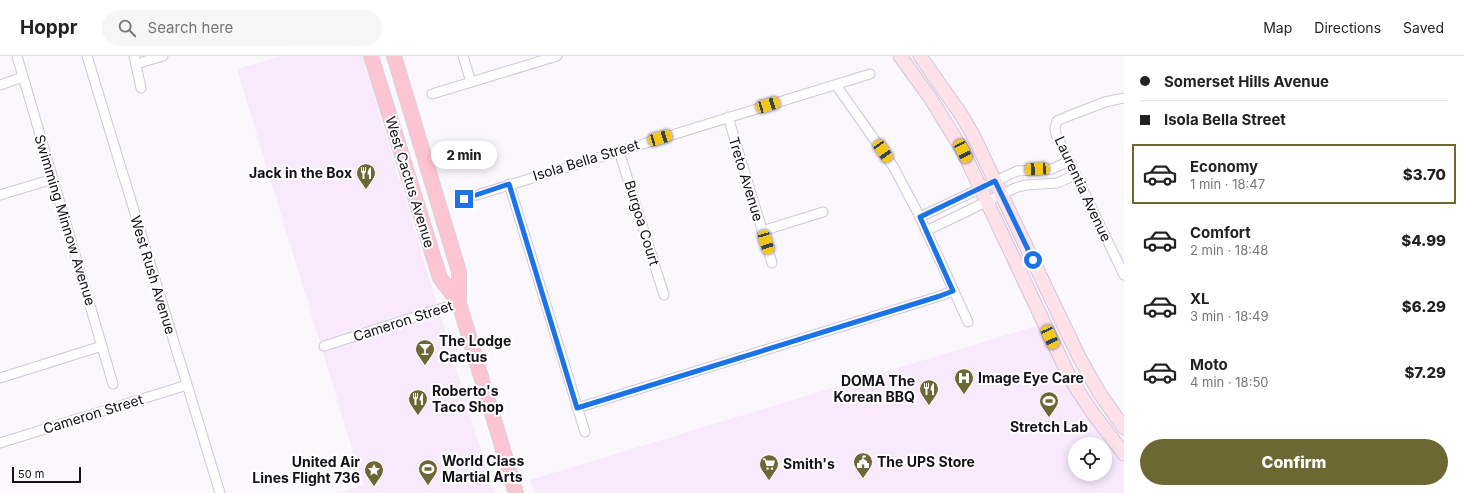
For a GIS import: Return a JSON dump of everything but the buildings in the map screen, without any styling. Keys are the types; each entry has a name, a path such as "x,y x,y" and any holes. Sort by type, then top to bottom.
{"main road":[{"name":"West Cactus Avenue","path":"371,56 440,278 459,303"},
{"name":"West Cactus Avenue","path":"394,56 459,272 459,303 516,493"},
{"path":"900,56 931,99 963,151 988,201 1054,346 1081,396 1124,454"},
{"path":"920,56 960,113 983,154 1070,339 1097,389 1124,428"},
{"path":"1054,346 1070,339"}],"street":[{"name":"Swimming Minnow Avenue","path":"17,56 113,384"},
{"name":"West Rush Avenue","path":"87,56 220,493"},
{"path":"141,88 135,60 163,56"},
{"path":"463,56 471,82"},
{"path":"432,94 557,56"},
{"name":"Isola Bella Street","path":"464,199 870,74"},
{"path":"0,85 23,78"},
{"path":"836,85 893,166 920,217 968,322"},
{"name":"Laurentia Avenue","path":"1124,98 1105,102 1066,117 1055,124 1056,134 1124,274"},
{"name":"Treto Avenue","path":"728,117 772,263"},
{"name":"Burgoa Court","path":"620,151 664,295"},
{"path":"920,217 1017,171 1052,169 1069,161"},
{"path":"926,231 1021,186 1057,182 1076,175"},
{"path":"0,195 53,179"},
{"path":"509,184 585,432"},
{"path":"762,231 823,212"},
{"path":"577,408 953,291"},
{"name":"Cameron Street","path":"324,346 459,303"},
{"path":"0,378 102,346"},
{"name":"Cameron Street","path":"0,444 187,385"}],"shaded area":[{"path":"281,56 362,56 494,493 338,493 363,485 237,69"},
{"path":"1039,325 1110,437 1068,437 1068,481 1112,481 1112,441 1124,460 1124,493 534,493 530,480"}],"place":[{"name":"Jack in the Box","path":"366,190"},
{"name":"The Lodge Cactus","path":"425,366"},
{"name":"Image Eye Care","path":"964,395"},
{"name":"DOMA The Korean BBQ","path":"929,406"},
{"name":"Roberto's Taco Shop","path":"418,416"},
{"name":"Stretch Lab","path":"1049,418"},
{"name":"The UPS Store","path":"863,479"},
{"name":"Smith's","path":"769,481"},
{"name":"World Class Martial Arts","path":"428,486"},
{"name":"United Air Lines Flight 736","path":"374,487"}],"route":[{"path":"464,199 509,184 577,408 953,291 920,217 995,181 1033,260"}]}
